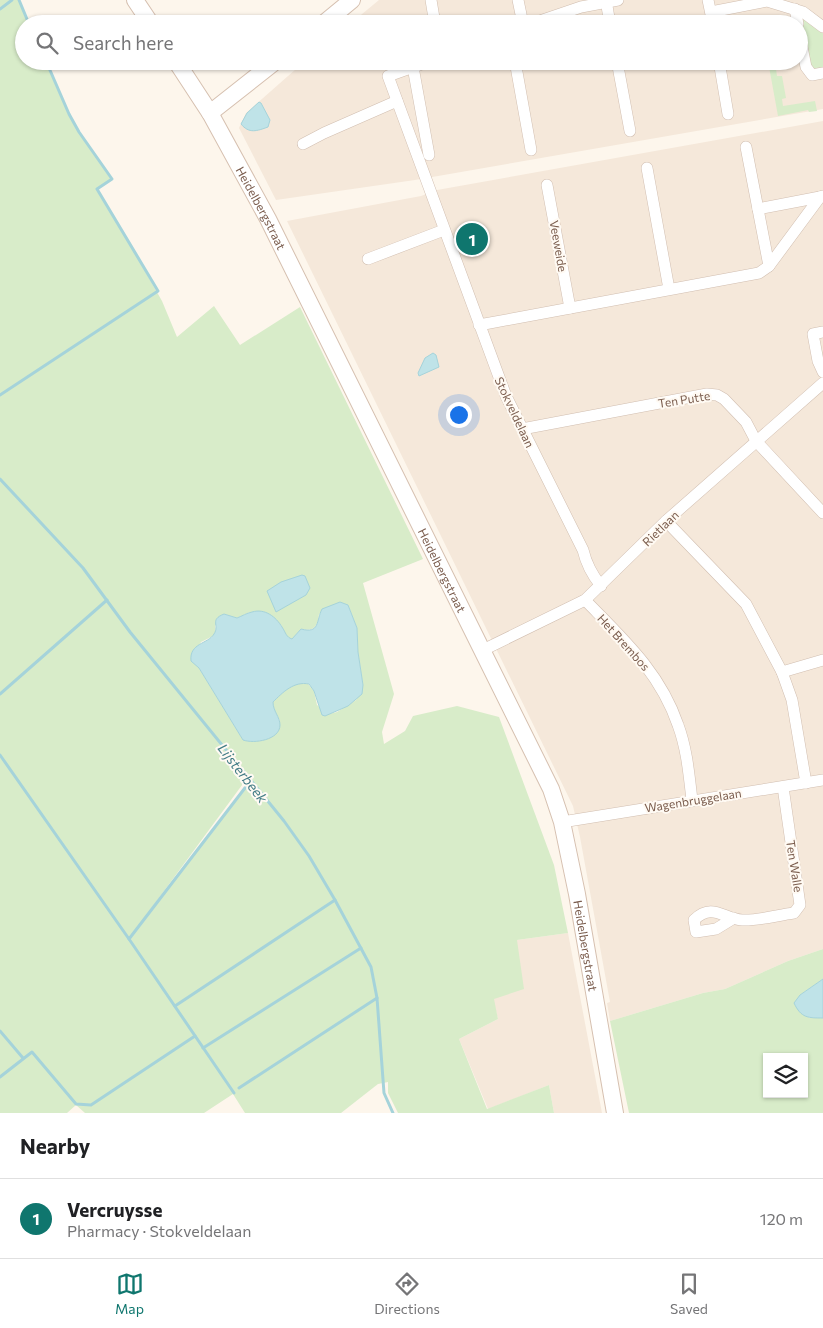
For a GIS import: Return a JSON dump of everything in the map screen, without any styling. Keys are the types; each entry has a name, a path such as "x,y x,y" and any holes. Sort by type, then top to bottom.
{"main road":[{"path":"135,0 145,15"},
{"path":"334,15 352,0"},
{"name":"Heidelbergstraat","path":"182,70 210,113 268,219 551,788 562,822 577,894 615,1113"},
{"path":"210,113 265,70"}],"street":[{"path":"430,0 433,15"},
{"path":"518,0 521,15"},
{"path":"708,0 711,15"},
{"path":"558,15 610,1 610,15"},
{"path":"722,15 767,1 807,14 823,27"},
{"path":"795,9 796,15"},
{"name":"Stokveldelaan","path":"405,70 388,76 506,396 584,550 585,559 596,581 601,586"},
{"path":"414,70 429,155"},
{"path":"517,70 532,150"},
{"path":"619,70 630,131"},
{"path":"721,70 728,114"},
{"path":"808,70 812,75 823,73"},
{"path":"303,144 397,101"},
{"path":"746,147 769,266"},
{"path":"647,168 669,289"},
{"name":"Veeweide","path":"548,185 570,308"},
{"path":"758,209 822,197"},
{"path":"479,325 754,274 769,266 822,197"},
{"path":"368,259 444,230"},
{"path":"823,332 814,334 818,361 823,372"},
{"name":"Rietlaan","path":"483,650 585,600 666,521 823,383"},
{"name":"Ten Putte","path":"522,428 714,394 722,397 746,422 756,441 823,513"},
{"path":"666,521 746,604 782,672 792,700 806,783"},
{"name":"Het Brembos","path":"585,600 643,660 669,701 679,726 687,760 692,800"},
{"path":"782,672 823,660"},
{"name":"Wagenbruggelaan","path":"562,822 823,780"},
{"name":"Ten Walle","path":"734,918 745,920 794,913 800,905 783,787"}],"shaded area":[{"path":"379,0 823,0 823,109 415,180 276,200 239,128 246,113 295,70 808,70 808,15 361,15"},
{"path":"823,121 823,949 788,961 725,989 703,993 610,1021 607,1003 610,1002 573,806 287,221 421,196 437,190"},
{"path":"568,933 602,1113 554,1113 549,1085 488,1109 459,1039 498,1019 493,999 517,940"}],"green space":[{"path":"0,0 19,0 25,15 15,15 15,70 50,70 79,132 112,179 98,189 162,301 177,337 214,306 240,345 300,307 423,559 363,583 394,694 382,732 384,744 405,731 413,716 457,706 499,717 554,865 568,933 517,940 524,989 494,999 498,1019 459,1039 487,1109 549,1085 554,1113 398,1113 388,1093 388,1082 378,1084 341,1113 245,1113 233,1094 204,1113 85,1113 76,1105 67,1113 0,1113","holes":["348,605 357,628 358,652 363,685 356,700 337,712 329,714 317,705 314,691 308,684 293,686 273,702 273,708 280,721 273,733 266,739 257,741 243,740 199,668 191,660 201,642 213,636 216,632 215,626 224,614 237,618 250,612 281,625 287,637 292,639 301,629 312,629 318,622 319,614","245,781 248,784 151,911"]},
{"path":"808,21 823,31 823,69 817,70 810,66 808,56"},
{"path":"770,70 776,70 777,76 782,76 786,98 782,99 783,106 815,101 817,111 809,112 808,110 778,116"},
{"path":"823,949 823,979 800,995 809,1018 823,1018 823,1113 629,1113 610,1021 703,993 725,989 788,961"}],"water":[{"path":"259,102 270,120 268,127 257,130 247,129 241,124 247,113"},
{"path":"433,353 436,355 439,367 419,376 418,373 425,358"},
{"path":"302,575 305,576 310,588 306,595 276,612 267,591 281,582"},
{"path":"340,602 348,605 357,628 358,652 363,685 362,694 348,706 325,716 322,715 314,691 309,684 298,684 285,691 273,702 280,725 276,734 266,740 243,740 199,668 191,661 193,651 214,634 217,618 224,614 237,618 252,612 266,612 277,620 287,636 292,639 301,629 311,630 314,628 322,609"},
{"path":"823,979 823,1018 813,1018 802,1014 794,1003 800,995"}],"waterway":[{"path":"0,9 12,0"},
{"path":"19,0 25,15"},
{"path":"0,395 158,291 97,189 112,179 79,132 50,70"},
{"name":"Lijsterbeek","path":"0,479 83,568 130,632 284,821 309,856 371,967 377,998 384,1093 393,1113"},
{"path":"0,694 107,600"},
{"path":"0,755 234,1093"},
{"path":"129,939 248,784"},
{"path":"175,1006 335,900"},
{"path":"203,1048 361,948"},
{"path":"239,1088 377,998"},
{"path":"0,1031 23,1058"},
{"path":"0,1077 32,1052 76,1104 91,1105 195,1036"}],"place":[{"name":"Vercruysse","path":"472,239"}]}
